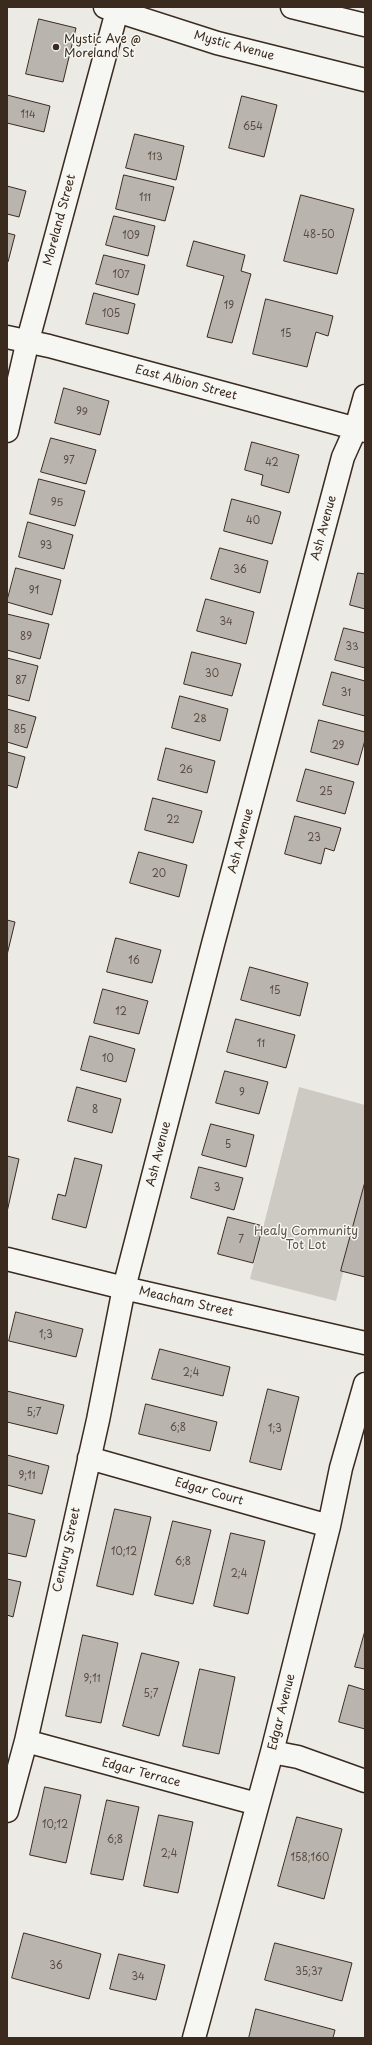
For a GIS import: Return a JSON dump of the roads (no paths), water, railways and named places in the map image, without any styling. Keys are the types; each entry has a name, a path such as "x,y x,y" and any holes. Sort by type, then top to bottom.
{"street":[{"path":"292,7 365,25"},
{"name":"Mystic Avenue","path":"111,9 217,43 365,80"},
{"name":"Moreland Street","path":"7,431 17,338 111,9"},
{"name":"East Albion Street","path":"17,338 360,429"},
{"name":"Ash Avenue","path":"124,1288 342,457 360,429 365,396"},
{"name":"Meacham Street","path":"7,1259 124,1288 365,1343"},
{"name":"Century Street","path":"7,1811 26,1741 89,1458 124,1288"},
{"name":"Edgar Avenue","path":"194,2038 272,1752 329,1526 341,1468 365,1384"},
{"name":"Edgar Court","path":"89,1458 329,1526"},
{"name":"Edgar Terrace","path":"26,1741 257,1804"},
{"path":"272,1752 298,1757 365,1781"}],"place":[{"name":"Mystic Ave @ Moreland St","path":"56,47"}],"park label":[{"name":"Healy Community Tot Lot","path":"306,1239"}]}
